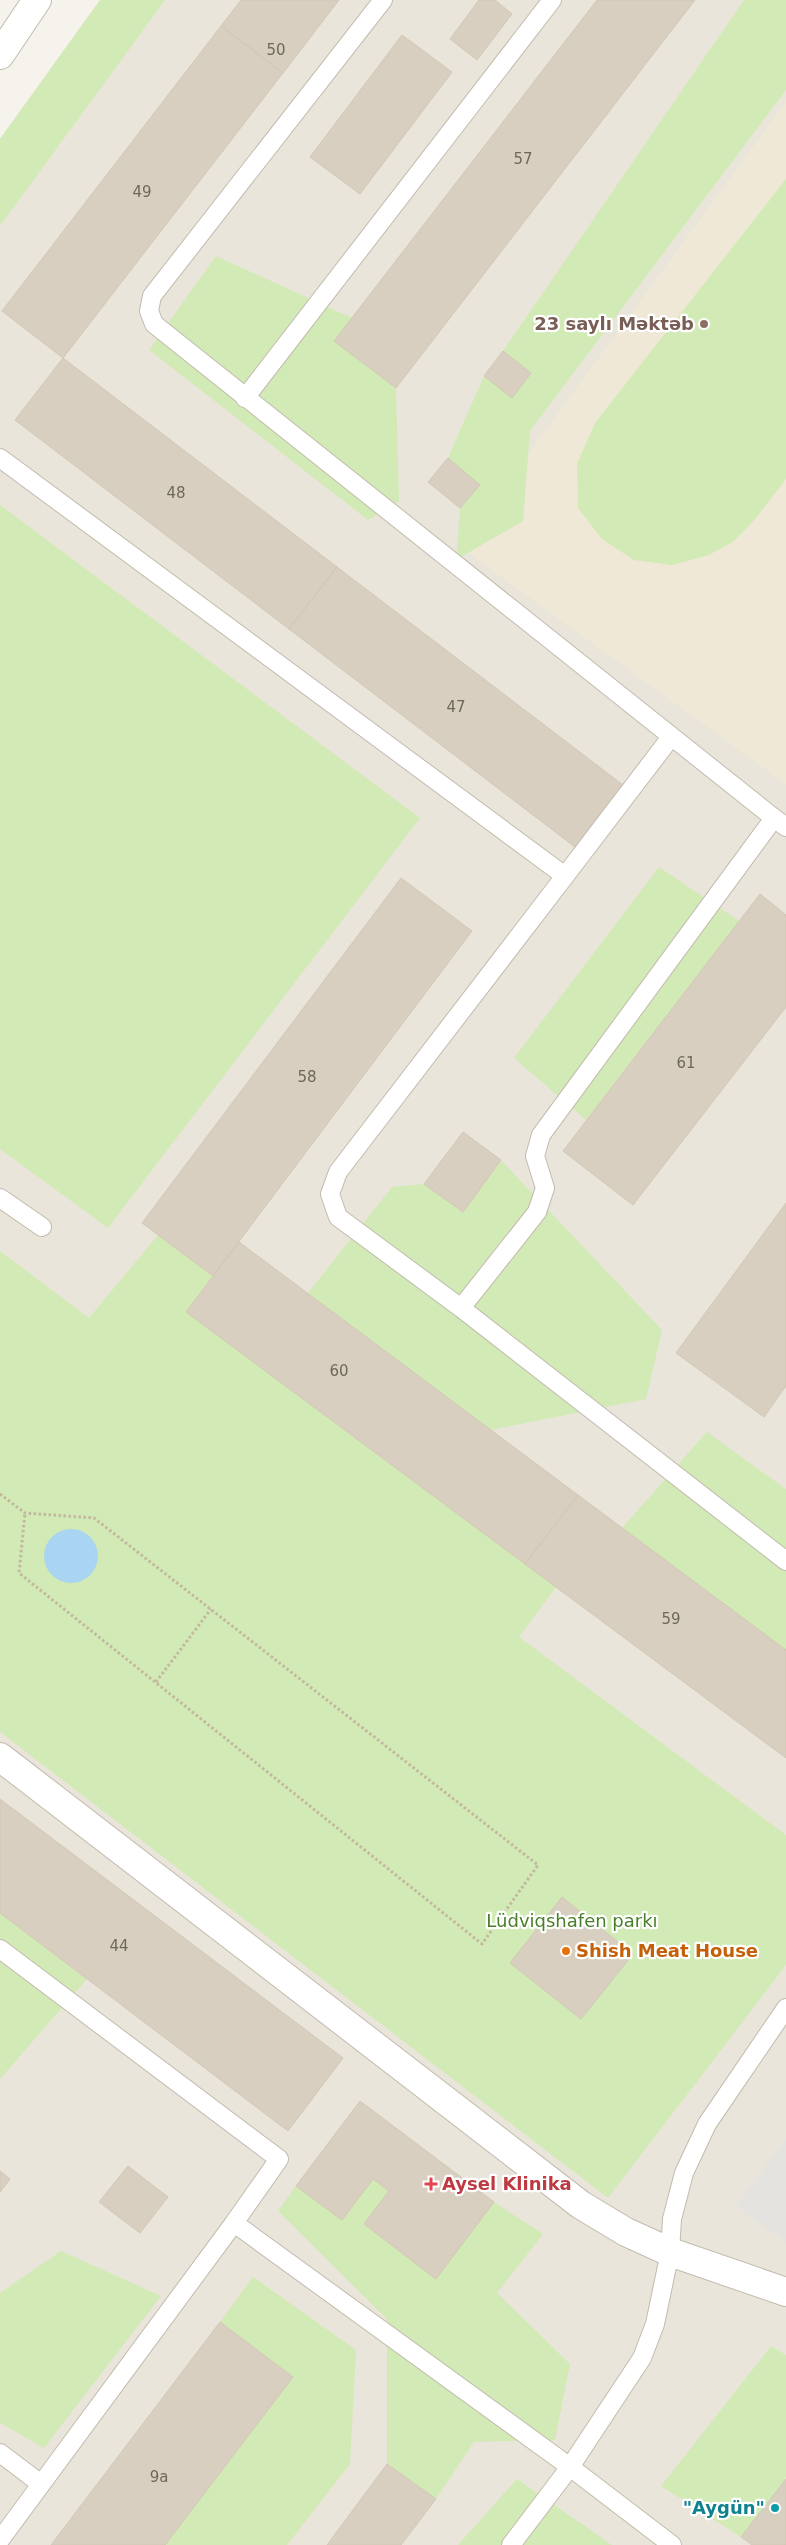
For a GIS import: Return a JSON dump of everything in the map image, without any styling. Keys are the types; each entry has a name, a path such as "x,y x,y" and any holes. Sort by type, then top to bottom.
{"street":[{"path":"0,55 37,0"},
{"path":"0,1757 581,2206 626,2232 670,2252 786,2292"}],"lane":[{"path":"383,0 152,296 148,311 154,324 780,823 541,1135 535,1156 545,1188 537,1212 461,1308"},
{"path":"245,398 552,0"},
{"path":"0,458 565,876"},
{"path":"671,737 338,1172 330,1194 338,1217 461,1308 786,1561"},
{"path":"0,1198 42,1227"},
{"path":"0,1949 279,2158 234,2223 0,2540"},
{"path":"511,2545 570,2467 642,2358 655,2324 670,2252 672,2219 684,2173 703,2132 786,2008"},
{"path":"234,2223 570,2467 672,2545"},
{"path":"0,2453 41,2484"}],"path":[{"path":"0,1494 25,1513 94,1518 538,1865 482,1944 19,1573 25,1513"},
{"path":"156,1682 210,1609"}],"shaded area":[{"path":"100,0 786,0 786,2545 0,2545 0,139"},
{"name":"23 saylı Məktəb","path":"786,102 786,784 460,547"},
{"path":"786,2138 786,2242 736,2206"}],"green space":[{"path":"100,0 165,0 0,226 0,139"},
{"path":"744,0 786,0 786,90 530,431 523,521 456,560 460,508 479,485 448,458 484,376 512,397 531,373 503,351"},
{"path":"786,179 786,479 755,519 734,541 709,555 672,565 634,560 602,539 578,508 577,464 595,423"},
{"path":"216,256 352,318 334,341 396,388 399,501 368,520 149,350"},
{"path":"0,505 420,818 108,1228 0,1149"},
{"path":"659,867 739,921 586,1120 514,1058"},
{"path":"501,1160 662,1330 646,1399 491,1430 308,1293 392,1187 424,1184 463,1212"},
{"name":"Lüdviqshafen parkı","path":"158,1235 213,1276 186,1312 556,1587 519,1637 786,1835 786,1965 608,2198 0,1732 0,1251 89,1318"},
{"path":"707,1432 786,1489 786,1650 622,1528"},
{"path":"0,1913 87,1979 0,2079"},
{"path":"373,2179 389,2191 364,2224 436,2278 494,2202 543,2234 497,2293 570,2364 555,2440 474,2442 436,2499 387,2464 387,2319 278,2211 296,2186 342,2220"},
{"path":"61,2251 161,2296 44,2448 0,2423 0,2293"},
{"path":"253,2277 356,2350 350,2464 287,2545 165,2545 220,2322"},
{"path":"771,2346 786,2355 786,2479 741,2537 661,2486"},
{"path":"517,2479 612,2545 458,2545"}],"water":[{"path":"71,1529 81,1531 90,1537 96,1546 98,1556 96,1566 90,1575 81,1581 71,1583 61,1581 52,1575 46,1566 44,1556 46,1546 52,1537 61,1531"}],"building":[{"path":"241,0 339,0 283,73 221,26"},
{"path":"479,0 495,0 512,14 477,60 450,39"},
{"path":"597,0 695,0 396,388 334,341"},
{"path":"221,26 283,73 63,358 2,311"},
{"path":"402,35 452,72 360,194 310,157"},
{"path":"503,351 531,373 512,398 484,376"},
{"path":"63,358 337,567 289,629 15,420"},
{"path":"448,458 480,485 460,508 428,482"},
{"path":"337,567 623,785 575,847 289,629"},
{"path":"401,878 472,931 213,1276 142,1223"},
{"path":"760,894 786,915 786,1007 633,1205 563,1151"},
{"path":"463,1132 501,1160 463,1212 424,1184"},
{"path":"786,1203 786,1386 764,1417 676,1353"},
{"path":"239,1242 578,1495 525,1564 186,1312"},
{"path":"578,1495 786,1650 786,1758 525,1564"},
{"path":"0,1799 343,2058 288,2131 0,1913"},
{"path":"562,1897 633,1954 581,2019 510,1963"},
{"path":"360,2101 494,2202 436,2279 364,2224 389,2191 373,2179 342,2220 296,2186"},
{"path":"128,2166 168,2197 140,2233 99,2202"},
{"path":"0,2171 10,2179 0,2192"},
{"path":"220,2322 293,2377 165,2545 51,2545"},
{"path":"387,2464 436,2499 401,2545 327,2545"},
{"name":"\"Aygün\"","path":"786,2479 786,2545 752,2545 741,2537"}],"place":[{"name":"23 saylı Məktəb","path":"704,324"},
{"name":"Shish Meat House","path":"566,1951"},
{"name":"Aysel Klinika","path":"431,2184"},
{"name":"\"Aygün\"","path":"775,2508"}]}
